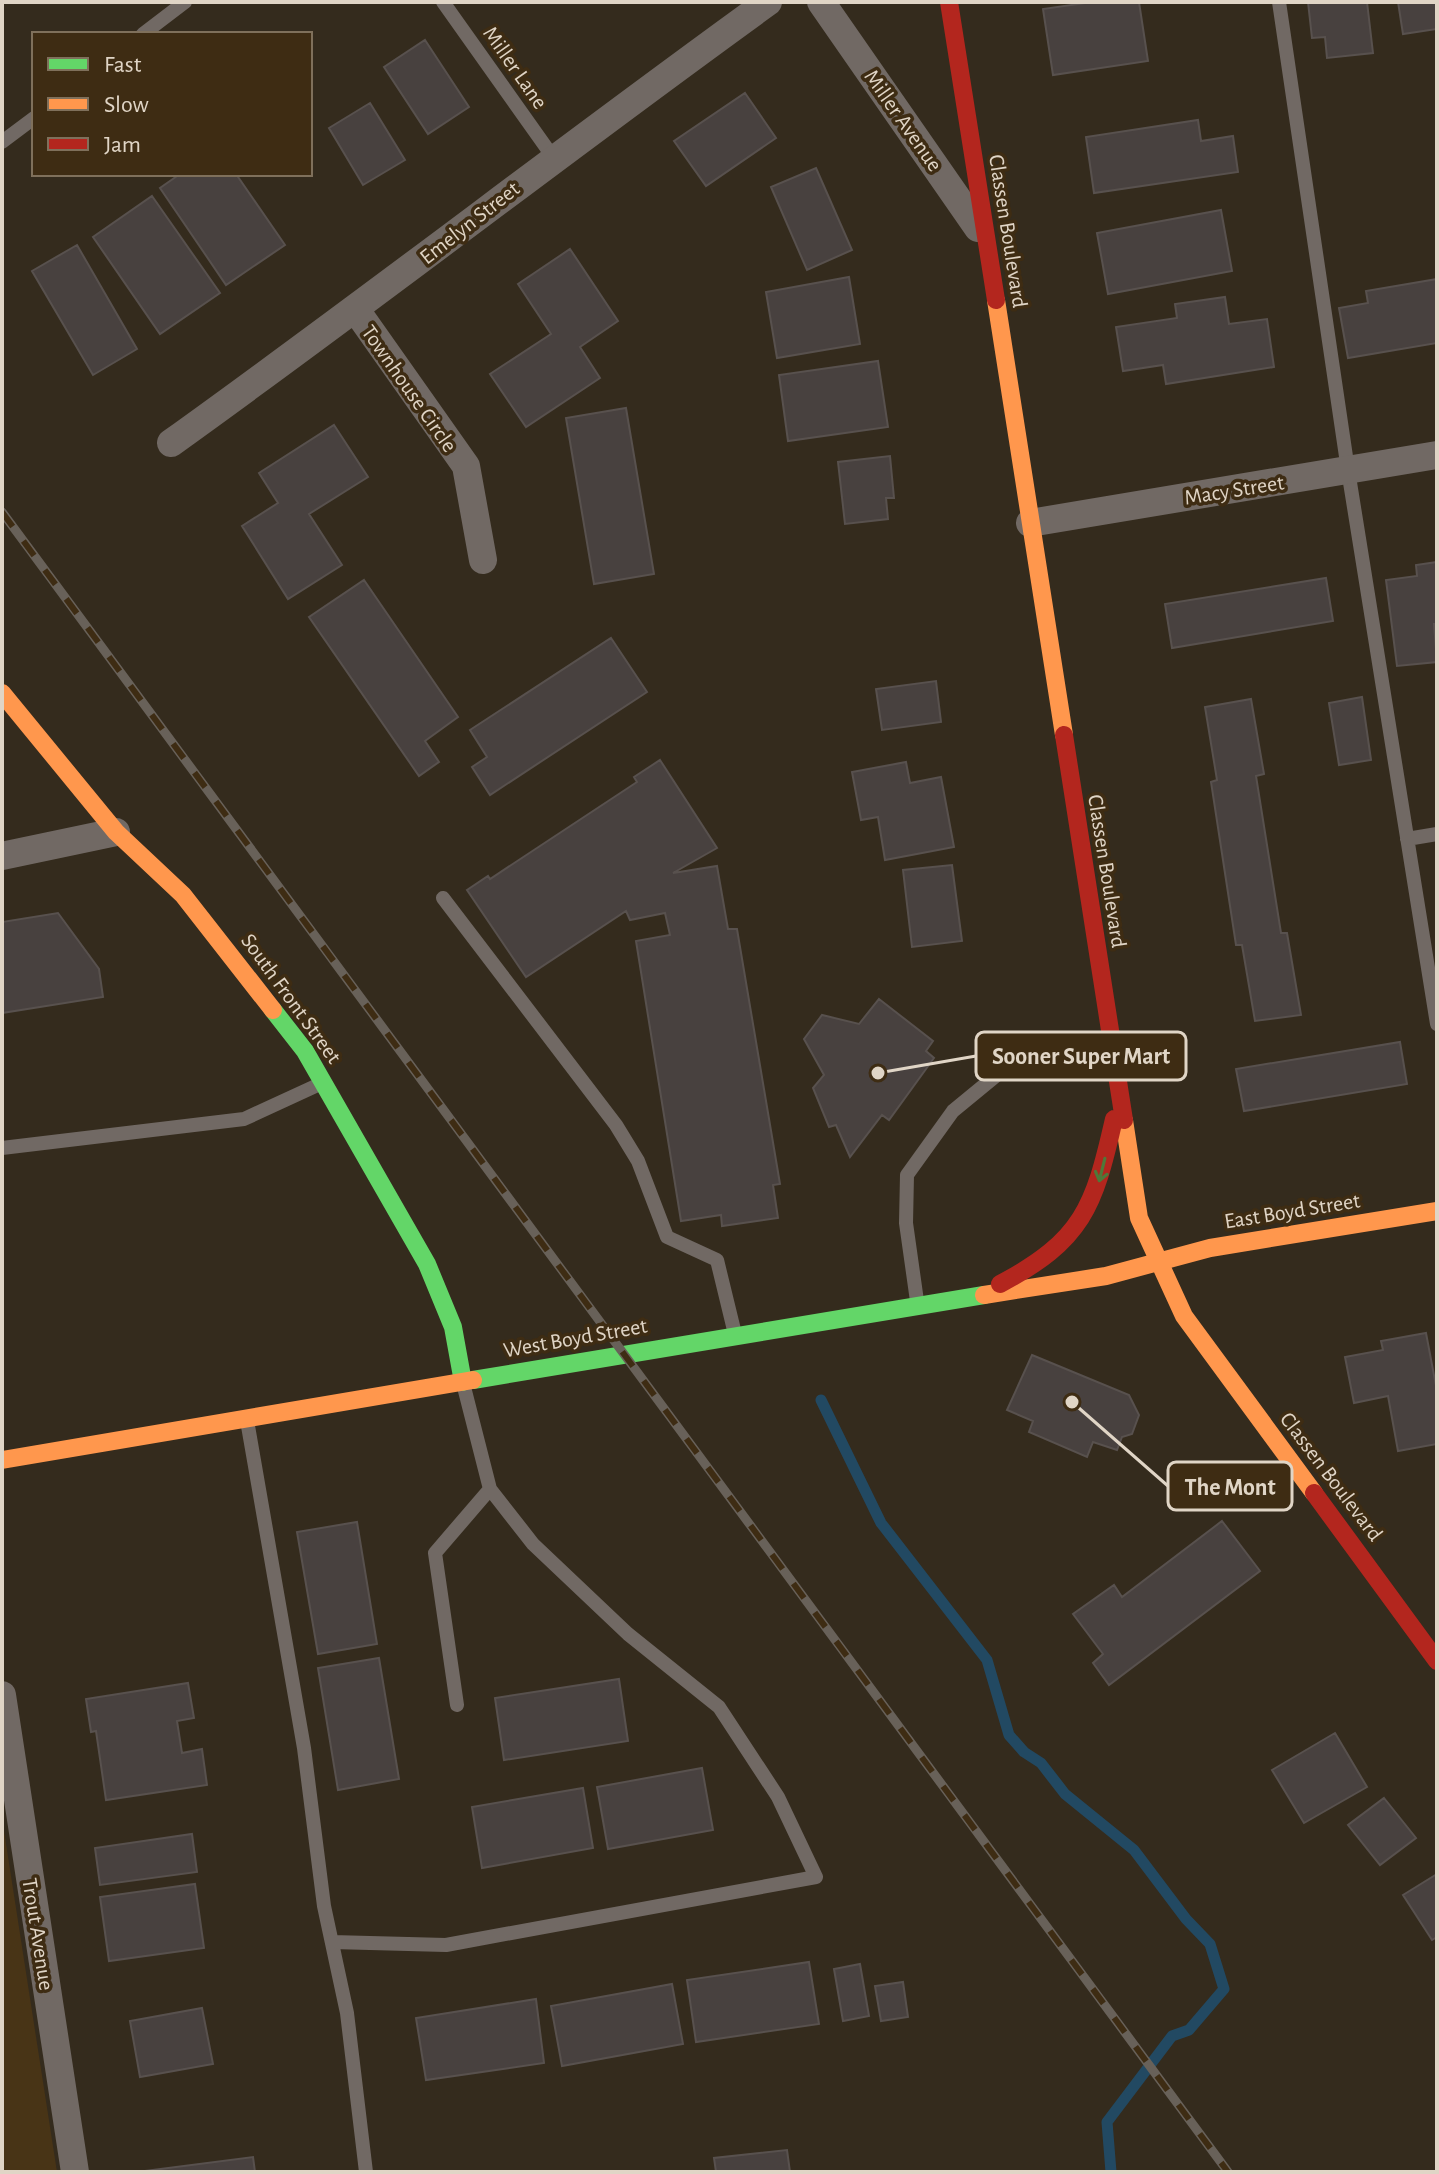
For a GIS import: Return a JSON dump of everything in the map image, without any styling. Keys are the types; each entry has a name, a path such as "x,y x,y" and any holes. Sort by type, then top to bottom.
{"street":[{"name":"Emelyn Street","path":"171,443 356,310 553,157 768,2"},
{"name":"Miller Avenue","path":"821,2 986,238"},
{"name":"Classen Boulevard","path":"949,2 1139,1218 1157,1263 1184,1316 1437,1661"},
{"name":"Townhouse Circle","path":"356,310 466,466 483,560"},
{"name":"Macy Street","path":"1030,523 1437,455"},
{"name":"South Front Street","path":"2,693 116,832 183,895 251,978 324,1082 427,1264 453,1327 463,1382"},
{"path":"2,856 116,832"},
{"path":"976,1296 1023,1273 1078,1230 1101,1179 1120,1094"},
{"name":"East Boyd Street","path":"1157,1263 1210,1248 1437,1211"},
{"name":"West Boyd Street","path":"2,1460 247,1421 735,1334 1106,1276 1157,1263"},
{"name":"Trout Avenue","path":"2,1695 9,1794 75,2172"}],"lane":[{"path":"146,32 185,2"},
{"name":"Miller Lane","path":"443,2 553,157"},
{"path":"1279,2 1348,470 1437,1024"},
{"path":"2,142 32,120"},
{"path":"1407,839 1437,834"},
{"path":"443,898 616,1125 638,1161 667,1237 717,1260 735,1334"},
{"path":"918,1305 906,1223 907,1175 953,1111 998,1074 1110,1040"},
{"path":"2,1148 244,1119 324,1082"},
{"path":"332,1942 446,1945 816,1877 778,1797 719,1707 628,1634 554,1564 533,1544 490,1489 463,1382"},
{"path":"247,1421 293,1685 332,1942 347,2013 366,2172"},
{"path":"457,1705 435,1553 490,1489"}],"shaded area":[{"path":"2,1818 57,2172 2,2172"}],"building":[{"path":"1092,2 1139,2 1148,61 1053,75 1043,9"},
{"path":"1308,2 1367,2 1373,53 1327,58 1325,37 1312,38"},
{"path":"1398,2 1437,2 1437,29 1403,34"},
{"path":"425,40 469,107 428,134 384,67"},
{"path":"745,93 776,138 706,186 674,141"},
{"path":"370,103 405,160 363,185 329,128"},
{"path":"1198,120 1201,141 1233,136 1238,172 1094,193 1086,137"},
{"path":"816,168 852,250 807,270 771,187"},
{"path":"177,176 237,176 285,245 226,285 160,188"},
{"path":"152,196 220,293 160,334 93,237"},
{"path":"1221,210 1232,271 1108,294 1097,233"},
{"path":"77,245 137,349 93,375 32,271"},
{"path":"570,249 618,321 580,347 600,378 526,427 490,374 551,334 518,284"},
{"path":"849,277 860,344 777,358 766,292"},
{"path":"1437,279 1437,343 1348,358 1339,308 1368,303 1366,291"},
{"path":"1225,297 1229,324 1267,319 1274,367 1166,384 1163,365 1123,371 1116,327 1177,318 1175,304"},
{"path":"878,361 888,427 788,441 779,375"},
{"path":"626,408 654,574 594,584 566,418"},
{"path":"334,425 368,477 309,514 342,565 288,599 242,526 278,503 259,473"},
{"path":"890,456 894,498 886,498 888,519 845,524 838,462"},
{"path":"1437,562 1437,624 1434,624 1437,662 1397,666 1386,580 1417,576 1416,565"},
{"path":"1326,578 1333,621 1172,648 1165,604"},
{"path":"364,580 458,717 425,741 439,762 419,776 309,617"},
{"path":"611,638 647,692 490,795 472,767 487,757 470,730"},
{"path":"936,681 941,722 882,730 876,689"},
{"path":"1362,697 1371,760 1339,765 1329,703"},
{"path":"1251,699 1264,774 1256,776 1281,933 1287,933 1301,1015 1255,1021 1242,945 1236,945 1211,782 1217,780 1205,707"},
{"path":"660,760 717,848 673,873 717,866 728,929 737,929 780,1184 773,1185 778,1218 722,1226 721,1215 681,1221 636,941 670,935 665,913 630,920 626,911 526,977 467,890 488,876 490,879 637,782 634,777"},
{"path":"906,762 910,783 941,777 954,847 885,860 878,817 861,820 852,772"},
{"path":"952,865 962,941 912,947 903,870"},
{"path":"58,913 99,969 103,997 2,1013 2,922"},
{"path":"879,999 933,1041 926,1051 934,1058 889,1120 882,1115 850,1157 836,1125 829,1127 813,1088 824,1075 804,1039 822,1015 859,1024"},
{"path":"1400,1042 1407,1084 1244,1111 1236,1069"},
{"path":"1426,1333 1437,1391 1437,1444 1398,1451 1388,1396 1354,1403 1345,1357 1383,1350 1381,1341"},
{"path":"1032,1355 1129,1395 1139,1415 1132,1434 1122,1437 1117,1450 1093,1442 1087,1457 1029,1432 1033,1421 1007,1410"},
{"path":"1222,1521 1260,1571 1109,1685 1093,1663 1103,1654 1073,1614 1114,1585 1122,1597"},
{"path":"357,1522 377,1644 318,1654 297,1532"},
{"path":"379,1658 399,1779 338,1790 318,1668"},
{"path":"619,1679 628,1741 504,1760 495,1698"},
{"path":"188,1683 194,1718 177,1721 182,1753 202,1749 207,1785 106,1800 96,1731 91,1732 86,1699"},
{"path":"1335,1733 1367,1787 1304,1823 1272,1770"},
{"path":"702,1768 713,1830 608,1849 597,1787"},
{"path":"583,1788 593,1848 482,1868 472,1807"},
{"path":"1384,1798 1416,1838 1380,1865 1348,1825"},
{"path":"192,1834 197,1872 100,1885 95,1848"},
{"path":"1437,1874 1437,1937 1432,1940 1403,1895"},
{"path":"195,1884 204,1948 109,1961 100,1897"},
{"path":"809,1962 819,2024 696,2042 687,1980"},
{"path":"860,1964 869,2016 843,2021 834,1969"},
{"path":"903,1982 908,2017 881,2021 875,1986"},
{"path":"672,1984 683,2044 562,2066 551,2006"},
{"path":"536,1999 544,2063 426,2080 416,2018"},
{"path":"202,2008 213,2064 140,2077 130,2021"},
{"path":"787,2150 790,2172 716,2172 714,2158"},
{"path":"253,2157 255,2172 145,2171"}],"waterway":[{"path":"821,1400 881,1523 987,1660 1009,1735 1024,1752 1041,1763 1065,1794 1134,1850 1186,1919 1210,1944 1224,1989 1189,2030 1172,2036 1107,2122 1111,2172"}],"railway":[{"path":"2,512 1228,2172"}],"traffic: fast":[{"path":"273,1010 305,1051 427,1264 453,1327 463,1382"},
{"path":"473,1380 984,1295"}],"traffic: slow":[{"path":"996,300 1064,735"},
{"path":"2,693 116,832 183,895 273,1010"},
{"path":"1124,1120 1139,1218 1184,1316 1314,1493"},
{"path":"984,1295 1106,1276 1210,1248 1437,1211"},
{"path":"2,1460 473,1380"}],"traffic: jam":[{"path":"949,2 996,300"},
{"path":"1064,735 1124,1120"},
{"path":"1000,1284 1050,1252 1081,1218 1099,1176 1114,1119"},
{"path":"1314,1493 1437,1661"}],"place":[{"name":"Sooner Super Mart","path":"878,1073"},
{"name":"The Mont","path":"1072,1402"}]}
